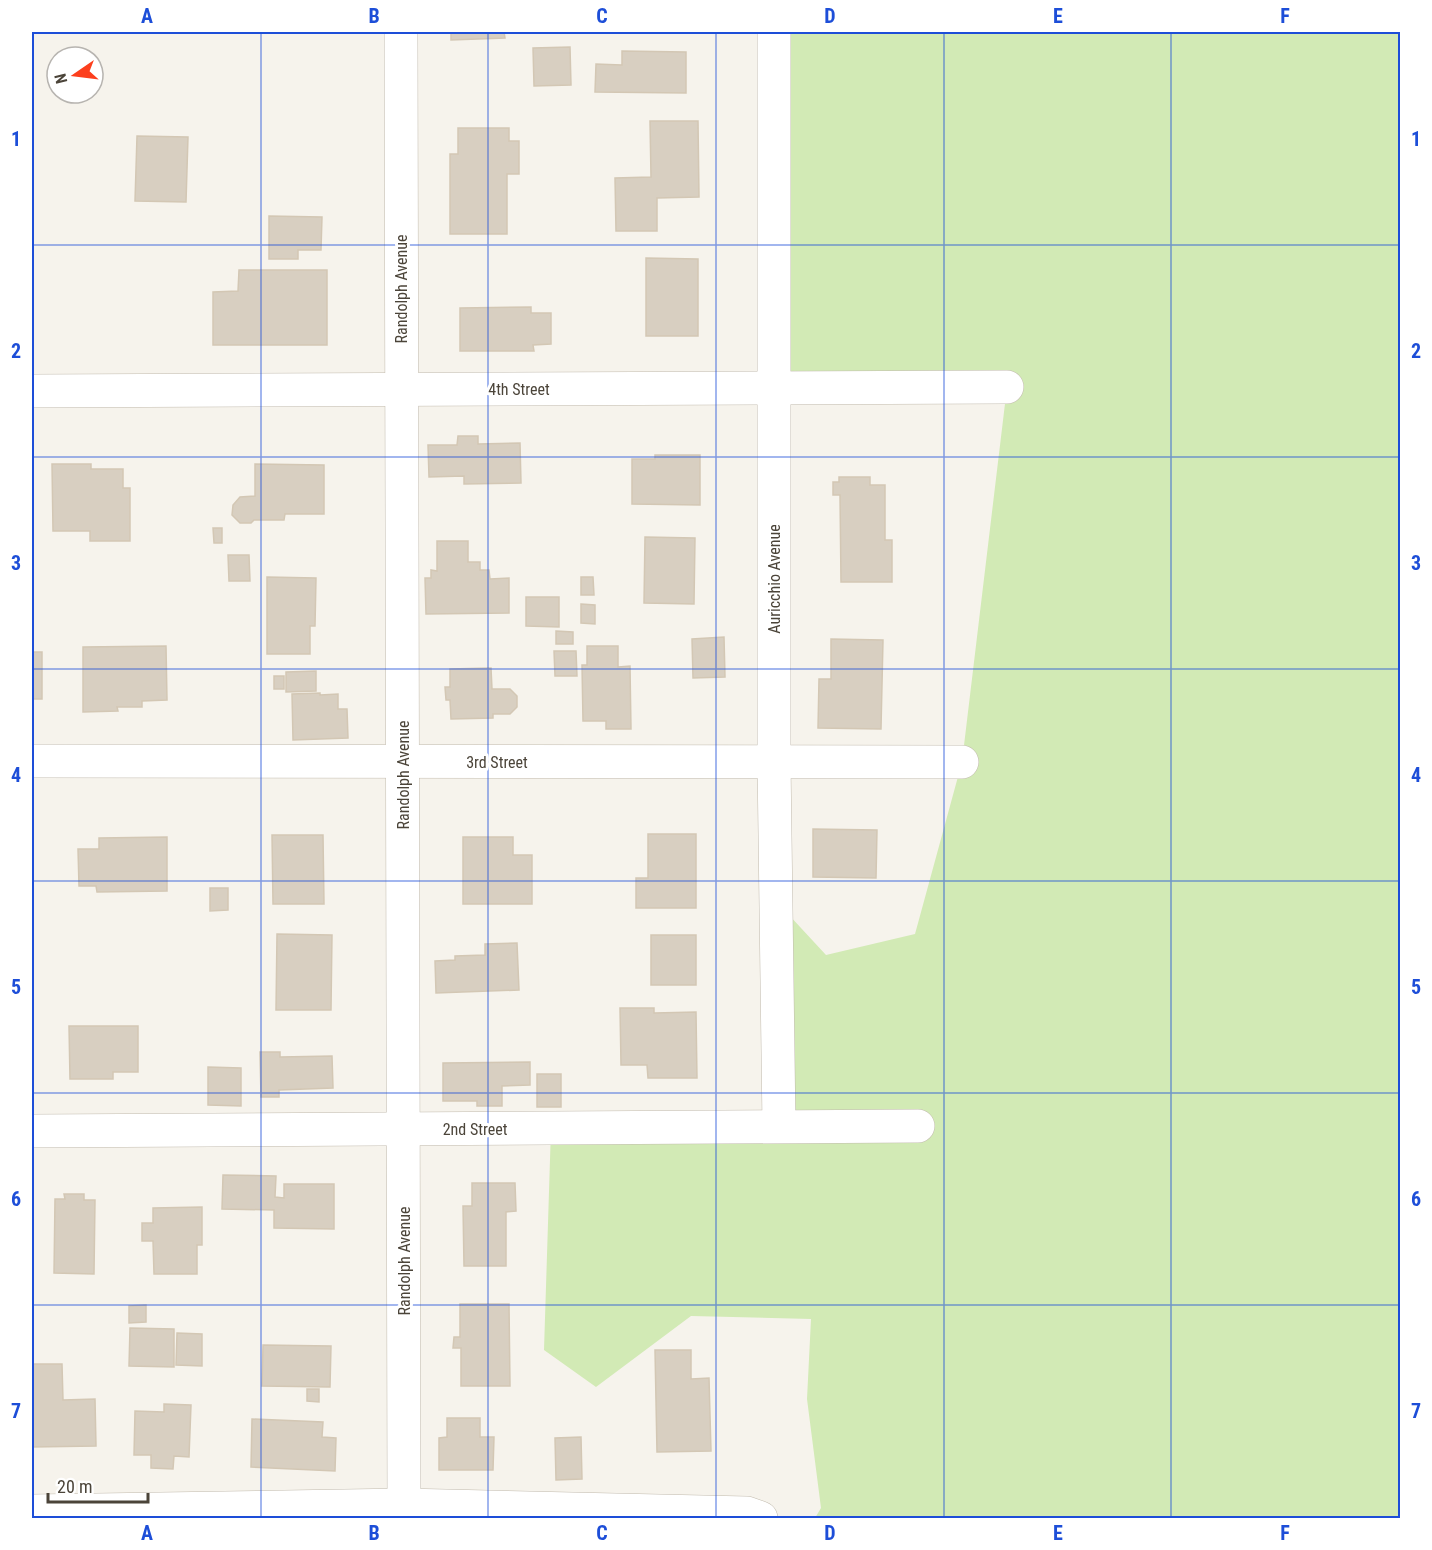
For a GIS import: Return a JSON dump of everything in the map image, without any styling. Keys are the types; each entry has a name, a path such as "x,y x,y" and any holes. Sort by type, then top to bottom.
{"street":[{"name":"Randolph Avenue","path":"401,32 404,1512"},
{"name":"Auricchio Avenue","path":"774,32 774,762 779,1126"},
{"name":"4th Street","path":"32,391 1007,387"},
{"name":"3rd Street","path":"32,761 962,762"},
{"name":"2nd Street","path":"32,1131 918,1126"},
{"path":"32,1511 754,1516"}],"green space":[{"path":"774,32 1400,32 1400,1518 815,1518 821,1508 807,1399 811,1319 691,1316 596,1387 544,1350 551,1128 779,1126 776,901 826,955 915,934 962,762 1007,387 774,388"}],"building":[{"path":"451,32 504,32 505,38 451,40"},
{"path":"570,47 571,85 534,86 533,48"},
{"path":"622,51 686,52 686,93 595,92 596,64 622,65"},
{"path":"650,121 698,121 699,197 657,198 657,231 616,231 615,178 651,177"},
{"path":"458,128 509,128 509,141 519,141 519,174 507,174 507,234 450,234 450,154 458,154"},
{"path":"137,136 188,137 186,202 135,201"},
{"path":"269,216 322,217 321,250 298,250 298,259 269,259"},
{"path":"646,258 698,259 698,336 646,336"},
{"path":"239,270 327,270 327,345 213,345 213,292 238,291"},
{"path":"531,307 531,313 551,313 551,344 533,345 534,351 460,351 460,308"},
{"path":"458,436 478,436 478,444 520,443 521,483 464,484 464,476 429,477 428,445 457,445"},
{"path":"655,455 700,455 700,505 632,504 632,459 655,459"},
{"path":"52,464 91,464 91,469 123,469 123,488 130,488 130,541 90,541 90,531 53,531"},
{"path":"255,464 324,465 324,514 285,514 284,520 254,520 251,523 240,523 232,515 233,505 240,497 255,496"},
{"path":"839,477 870,477 870,485 885,485 885,540 892,540 892,582 841,582 840,495 833,495 833,482 839,482"},
{"path":"213,528 222,528 222,543 214,543"},
{"path":"645,537 695,538 694,604 644,603"},
{"path":"437,541 468,541 468,562 480,562 480,570 489,570 490,579 509,578 509,613 426,614 425,578 431,578 431,570 437,571"},
{"path":"228,555 249,555 250,581 229,581"},
{"path":"267,577 316,578 315,626 310,626 310,654 267,654"},
{"path":"581,577 593,577 594,595 581,595"},
{"path":"526,597 559,597 559,627 526,626"},
{"path":"581,604 595,605 595,624 581,623"},
{"path":"556,631 573,632 573,644 556,644"},
{"path":"724,637 725,677 693,678 692,639"},
{"path":"831,639 883,640 881,729 818,728 819,679 831,679"},
{"path":"166,646 167,700 142,701 142,707 117,707 118,711 83,712 83,647"},
{"path":"587,646 618,646 618,667 630,666 631,729 606,729 606,721 583,721 582,665 587,665"},
{"path":"554,651 576,651 577,676 555,676"},
{"path":"32,652 42,652 42,699 32,699"},
{"path":"491,668 492,689 510,689 517,696 517,707 510,714 493,714 493,718 451,719 450,700 446,700 445,687 450,687 450,669"},
{"path":"316,671 316,691 286,692 286,672"},
{"path":"274,676 284,676 284,689 274,689"},
{"path":"320,693 320,695 338,694 338,709 347,709 348,738 293,740 292,694"},
{"path":"813,829 877,830 876,878 813,877"},
{"path":"648,834 696,834 696,908 636,908 636,878 648,878"},
{"path":"272,835 323,835 324,904 273,904"},
{"path":"167,837 167,891 97,892 96,886 79,886 78,849 99,849 99,838"},
{"path":"463,837 513,837 513,855 532,855 532,904 463,904"},
{"path":"210,888 228,888 228,910 210,911"},
{"path":"277,934 332,935 331,1010 276,1010"},
{"path":"651,935 696,935 696,985 651,985"},
{"path":"517,943 519,990 436,993 435,961 455,960 455,956 485,955 485,944"},
{"path":"620,1008 654,1008 654,1013 696,1012 697,1078 648,1078 647,1065 621,1065"},
{"path":"69,1026 138,1026 138,1072 113,1072 113,1079 70,1079"},
{"path":"260,1052 280,1052 280,1057 332,1056 333,1088 279,1090 279,1097 261,1097"},
{"path":"530,1062 530,1085 502,1086 502,1106 477,1106 477,1101 443,1101 443,1063"},
{"path":"208,1067 241,1068 241,1106 208,1105"},
{"path":"537,1074 561,1074 561,1107 537,1107"},
{"path":"223,1175 276,1176 275,1197 284,1198 284,1184 334,1184 334,1229 274,1228 274,1210 222,1209"},
{"path":"472,1183 515,1183 516,1211 506,1212 506,1266 464,1266 463,1206 472,1206"},
{"path":"64,1194 84,1194 84,1200 95,1200 94,1274 54,1273 55,1199 65,1199"},
{"path":"202,1207 202,1245 197,1245 197,1274 154,1274 153,1241 142,1241 142,1223 153,1223 153,1208"},
{"path":"460,1304 509,1304 510,1386 461,1386 461,1348 453,1348 454,1337 460,1337"},
{"path":"146,1305 146,1322 129,1323 129,1306"},
{"path":"130,1328 174,1329 174,1367 129,1366"},
{"path":"177,1333 202,1334 202,1366 176,1365"},
{"path":"263,1345 331,1346 330,1387 262,1386"},
{"path":"655,1350 691,1350 691,1379 709,1378 711,1451 657,1452"},
{"path":"32,1364 62,1364 63,1400 95,1399 96,1446 32,1447"},
{"path":"307,1389 319,1389 319,1402 307,1401"},
{"path":"164,1404 191,1405 189,1457 174,1456 173,1469 151,1468 151,1455 134,1455 135,1411 164,1412"},
{"path":"447,1418 480,1418 480,1437 494,1437 493,1470 439,1470 439,1438 447,1437"},
{"path":"252,1419 323,1422 322,1437 336,1438 335,1471 251,1467"},
{"path":"581,1437 582,1479 556,1480 555,1438"}]}
